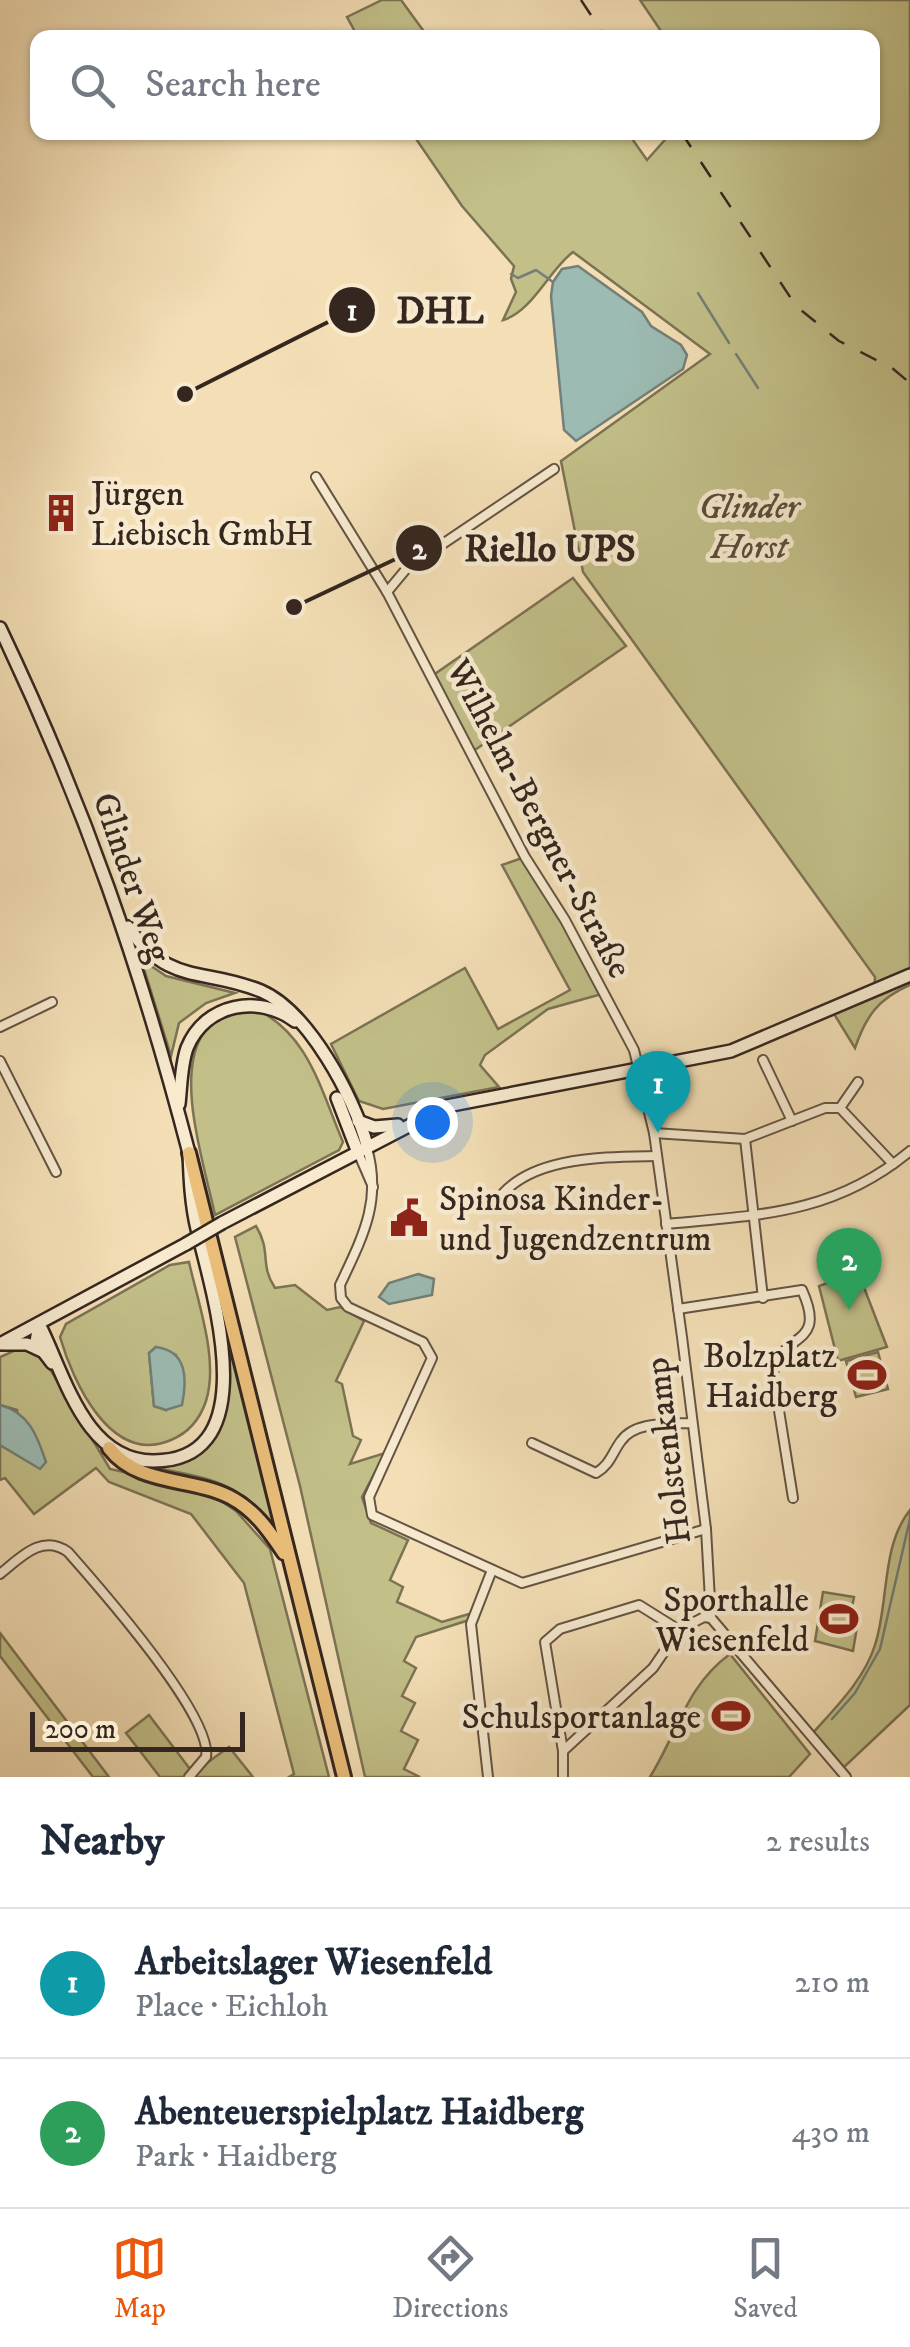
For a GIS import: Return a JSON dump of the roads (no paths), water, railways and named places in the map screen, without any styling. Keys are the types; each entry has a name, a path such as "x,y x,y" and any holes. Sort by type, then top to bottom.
{"highway":[{"path":"189,1154 344,1777"},
{"path":"109,1448 140,1472 214,1490 236,1500 268,1529 290,1563"}],"main road":[{"name":"Glinder Weg","path":"0,628 57,748 123,920 189,1154 196,1226 222,1339 225,1379 220,1410 201,1442 172,1458 137,1460 109,1448"},
{"path":"123,920 146,951 170,969 262,992 293,1012 318,1042 358,1121 362,1148"},
{"path":"0,1344 406,1125 481,1097 642,1072 731,1051 910,975"},
{"path":"178,1113 184,1059 196,1031 224,1010 263,1006 290,1017 312,1040 362,1148"},
{"path":"358,1121 374,1127 406,1125"},
{"path":"39,1324 35,1335 42,1350 109,1448"},
{"path":"39,1324 64,1379"},
{"path":"0,1344 28,1344 42,1350"}],"street":[{"path":"386,592 407,568 554,468"},
{"name":"Wilhelm-Bergner-Straße","path":"316,478 386,592 642,1072"},
{"path":"0,1027 52,1002"},
{"path":"764,1060 792,1121"},
{"path":"0,1061 56,1172"},
{"name":"Holstenkamp","path":"642,1072 678,1309 706,1529 712,1618"},
{"path":"654,1133 746,1139 840,1108 858,1082"},
{"path":"840,1108 893,1164"},
{"path":"746,1139 762,1298"},
{"path":"362,1148 374,1201 370,1221 340,1286 340,1298 350,1308 423,1342 432,1360 370,1495 368,1508 377,1519 522,1583 706,1529"},
{"path":"495,1204 504,1191 557,1165 657,1156"},
{"path":"666,1224 798,1210 826,1201 908,1156"},
{"path":"678,1309 802,1290 812,1314 808,1328 777,1354 773,1373 782,1408 793,1498"},
{"path":"532,1443 596,1473 606,1468 623,1436 648,1426 691,1423"},
{"path":"0,1574 39,1546 58,1546 68,1552 139,1633 205,1733 206,1756 189,1777"},
{"path":"488,1777 471,1624 492,1570"},
{"path":"563,1777 563,1751 545,1642 560,1629 639,1604 679,1630"},
{"path":"563,1751 653,1668 679,1630 704,1617 712,1618 846,1777"}],"water":[{"path":"578,266 642,312 651,326 681,345 687,355 683,369 576,441 564,430 551,296 553,282 562,269"},
{"path":"418,1274 434,1279 432,1295 389,1304 379,1297 389,1283"},
{"path":"156,1347 174,1354 183,1368 182,1405 166,1410 154,1406 149,1353"},
{"path":"0,1405 18,1413 30,1426 46,1462 40,1469 0,1445"}],"waterway":[{"path":"511,274 518,278 536,270 553,282"},
{"path":"698,293 729,343"},
{"path":"736,354 758,388"},
{"path":"832,1719 855,1693 880,1649 910,1519"}],"railway":[{"path":"581,0 601,30"},
{"path":"686,140 796,306 839,341 892,368 910,383"}],"place":[{"name":"DHL","path":"185,394"},
{"name":"Jürgen Liebisch GmbH","path":"61,513"},
{"name":"Riello UPS","path":"294,607"},
{"name":"Arbeitslager Wiesenfeld","path":"658,1133"},
{"name":"Spinosa Kinder- und Jugendzentrum","path":"409,1218"},
{"name":"Abenteuerspielplatz Haidberg","path":"849,1310"},
{"name":"Bolzplatz Haidberg","path":"867,1375"},
{"name":"Sporthalle Wiesenfeld","path":"839,1619"},
{"name":"Schulsportanlage","path":"731,1716"}],"park label":[{"name":"Glinder Horst","path":"749,526"}]}
